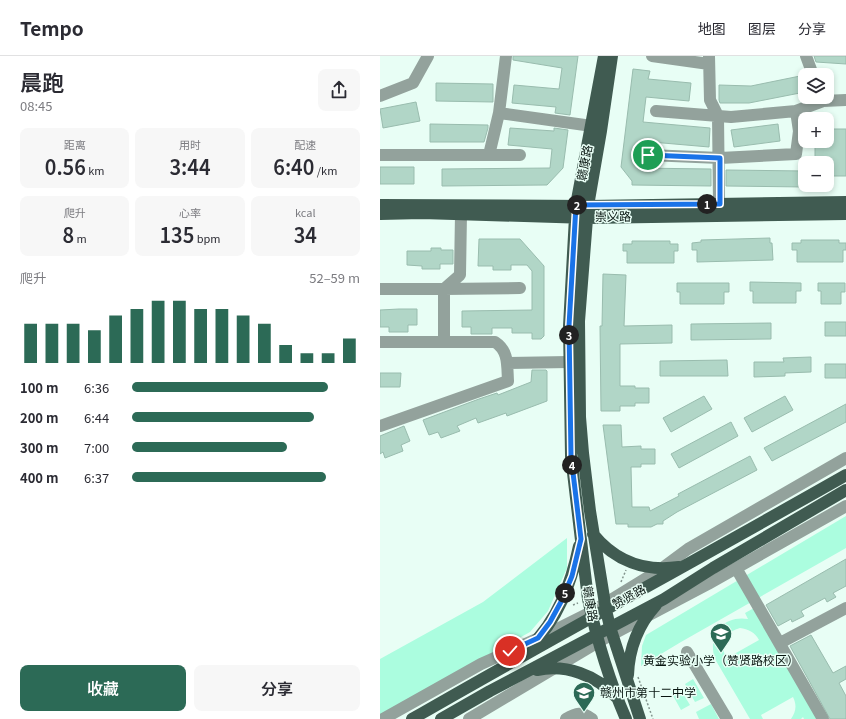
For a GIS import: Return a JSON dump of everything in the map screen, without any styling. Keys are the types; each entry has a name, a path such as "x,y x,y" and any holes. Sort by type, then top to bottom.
{"main road":[{"name":"赣康路","path":"604,56 592,126 569,326 571,456 591,615 617,699 626,719"},
{"name":"赣康路","path":"612,56 601,131 582,211 579,321 580,417 592,534 606,607 611,630 640,719"},
{"name":"崇义路","path":"380,214 461,214 582,211 720,204 846,202"},
{"name":"崇义路","path":"380,205 582,211 846,214"},
{"name":"赞贤路","path":"606,607 690,564 846,475"},
{"name":"赞贤路","path":"442,719 490,691 597,638 846,490"},
{"path":"592,534 606,548 624,560 643,567 661,569 681,567 690,564"},
{"path":"505,665 524,654 550,622 562,600 572,576 581,539"},
{"path":"631,694 628,675 629,657 635,636 648,614 664,599"},
{"path":"412,719 591,615"},
{"path":"522,675 553,668 569,670 587,676 604,686 617,699"}],"street":[{"path":"380,96 413,83 428,56"},
{"path":"489,155 499,113 506,56"},
{"path":"652,56 709,60 710,100 718,116 720,204"},
{"path":"806,56 810,68"},
{"path":"834,100 846,100"},
{"path":"656,111 731,117 796,111 811,104"},
{"path":"648,155 720,158 796,154 799,130 796,111"},
{"path":"499,113 592,126"},
{"path":"380,155 520,155"},
{"path":"444,341 444,289 460,275 461,214"},
{"path":"380,289 520,288"},
{"path":"380,342 495,342 504,350 507,357 508,381 380,426"},
{"path":"507,363 569,362"},
{"path":"383,719 481,664 606,607 688,549 846,458"},
{"path":"611,630 648,614 708,584 846,506"},
{"path":"736,568 823,719"},
{"path":"780,643 846,608"},
{"path":"468,719 553,668 597,638"},
{"path":"687,652 727,719"},
{"path":"566,719 576,714 586,714 592,719"}],"path":[{"path":"637,673 653,719"}],"green space":[{"path":"846,516 846,548 641,666 642,646 646,635"},
{"path":"567,538 567,568 548,611 530,632 380,715 380,659 483,602"},
{"path":"754,608 817,719 804,719 803,717 801,719 791,719 795,708 793,697 761,715 763,719 750,719 715,659 713,650 713,642 719,628 731,620 748,619 745,613","holes":["740,628 753,633 759,640 727,658 723,648 724,640 730,633"]},
{"path":"693,679 704,698 695,702 685,684"},
{"path":"679,687 690,705 681,710 671,692"},
{"path":"711,704 719,719 699,719 696,712"}],"building":[{"path":"513,56 578,56 570,115 555,113 556,107 512,103 514,85 559,89 562,68 513,60"},
{"path":"814,56 846,56 846,64 816,62"},
{"path":"633,69 650,71 648,79 691,83 689,101 646,97 643,122 710,128 709,147 640,141 637,168 711,169 711,186 632,185 632,181 621,167"},
{"path":"798,76 798,93 749,103 720,103 719,85 751,86"},
{"path":"436,83 493,84 493,102 436,101"},
{"path":"416,102 420,121 383,128 380,109"},
{"path":"430,124 488,125 488,128 484,142 430,142"},
{"path":"778,124 780,141 734,147 731,130"},
{"path":"510,128 554,131 554,128 568,130 563,168 547,185 442,186 442,169 550,168 552,149 508,145"},
{"path":"834,129 846,129 846,176 834,176 834,156 815,156 815,148 834,148"},
{"path":"380,167 414,167 414,184 380,184"},
{"path":"726,170 798,171 798,187 726,186"},
{"path":"770,238 770,243 772,243 773,260 697,262 697,250 692,250 692,243 701,242 701,240"},
{"path":"479,239 520,239 544,266 544,336 541,339 532,339 532,333 512,333 512,328 492,328 492,334 471,334 471,327 462,327 462,311 532,310 532,271 527,265 511,265 511,270 493,270 493,266 478,266"},
{"path":"801,240 839,240 839,243 846,243 846,250 843,250 843,262 797,262 797,250 792,250 792,243 801,243"},
{"path":"632,241 670,241 670,244 678,244 678,251 674,251 674,263 627,263 627,251 623,251 623,244 632,244"},
{"path":"431,248 453,250 453,264 440,264 440,269 422,269 422,266 407,265 407,251 431,251"},
{"path":"603,274 626,275 624,326 672,325 672,343 620,344 620,386 649,388 649,403 635,403 635,406 620,406 620,411 601,411 600,326 602,326"},
{"path":"750,282 801,283 801,291 796,291 796,303 753,303 753,291 750,291"},
{"path":"677,283 729,283 729,292 724,292 724,304 680,304 680,292 677,292"},
{"path":"818,283 845,283 845,292 841,292 841,304 821,304 821,291 818,291"},
{"path":"417,309 417,325 408,325 408,332 389,332 389,327 380,327 380,310"},
{"path":"825,322 846,322 846,336 825,336"},
{"path":"771,323 771,339 691,340 691,324"},
{"path":"811,357 811,372 785,373 785,376 754,377 754,362 784,362 783,358"},
{"path":"727,360 728,376 660,376 660,361"},
{"path":"825,364 846,364 846,378 825,378"},
{"path":"532,370 547,371 547,401 507,416 506,413 478,423 476,418 457,426 460,431 441,438 438,432 429,435 423,420 497,393 498,395 531,382"},
{"path":"380,373 401,373 400,387 380,387"},
{"path":"704,396 712,409 671,432 663,418"},
{"path":"785,396 793,410 752,432 744,418"},
{"path":"846,404 846,422 772,461 764,448"},
{"path":"731,422 738,436 679,468 671,454"},
{"path":"603,425 621,425 622,447 641,446 641,449 655,449 655,464 641,464 641,467 631,467 632,507 649,507 650,511 679,496 678,494 750,456 757,470 677,512 663,521 663,524 657,524 651,527 628,527 628,524 616,524"},
{"path":"404,426 410,441 401,445 403,451 385,458 383,452 380,454 380,436"},
{"path":"846,559 846,586 833,593 836,597 827,602 825,598 801,611 804,616 792,622 791,619 778,626 766,605"},
{"path":"811,635 833,673 846,666 846,679 839,683 846,696 846,719 830,719 790,646"}],"place":[{"name":"黄金实验小学（赞贤路校区）","path":"721,654"},
{"name":"赣州市第十二中学","path":"584,712"}],"route":[{"path":"510,651 538,638 557,611 572,576 581,539 571,456 569,326 576,205 720,204 720,158 648,155"}]}
